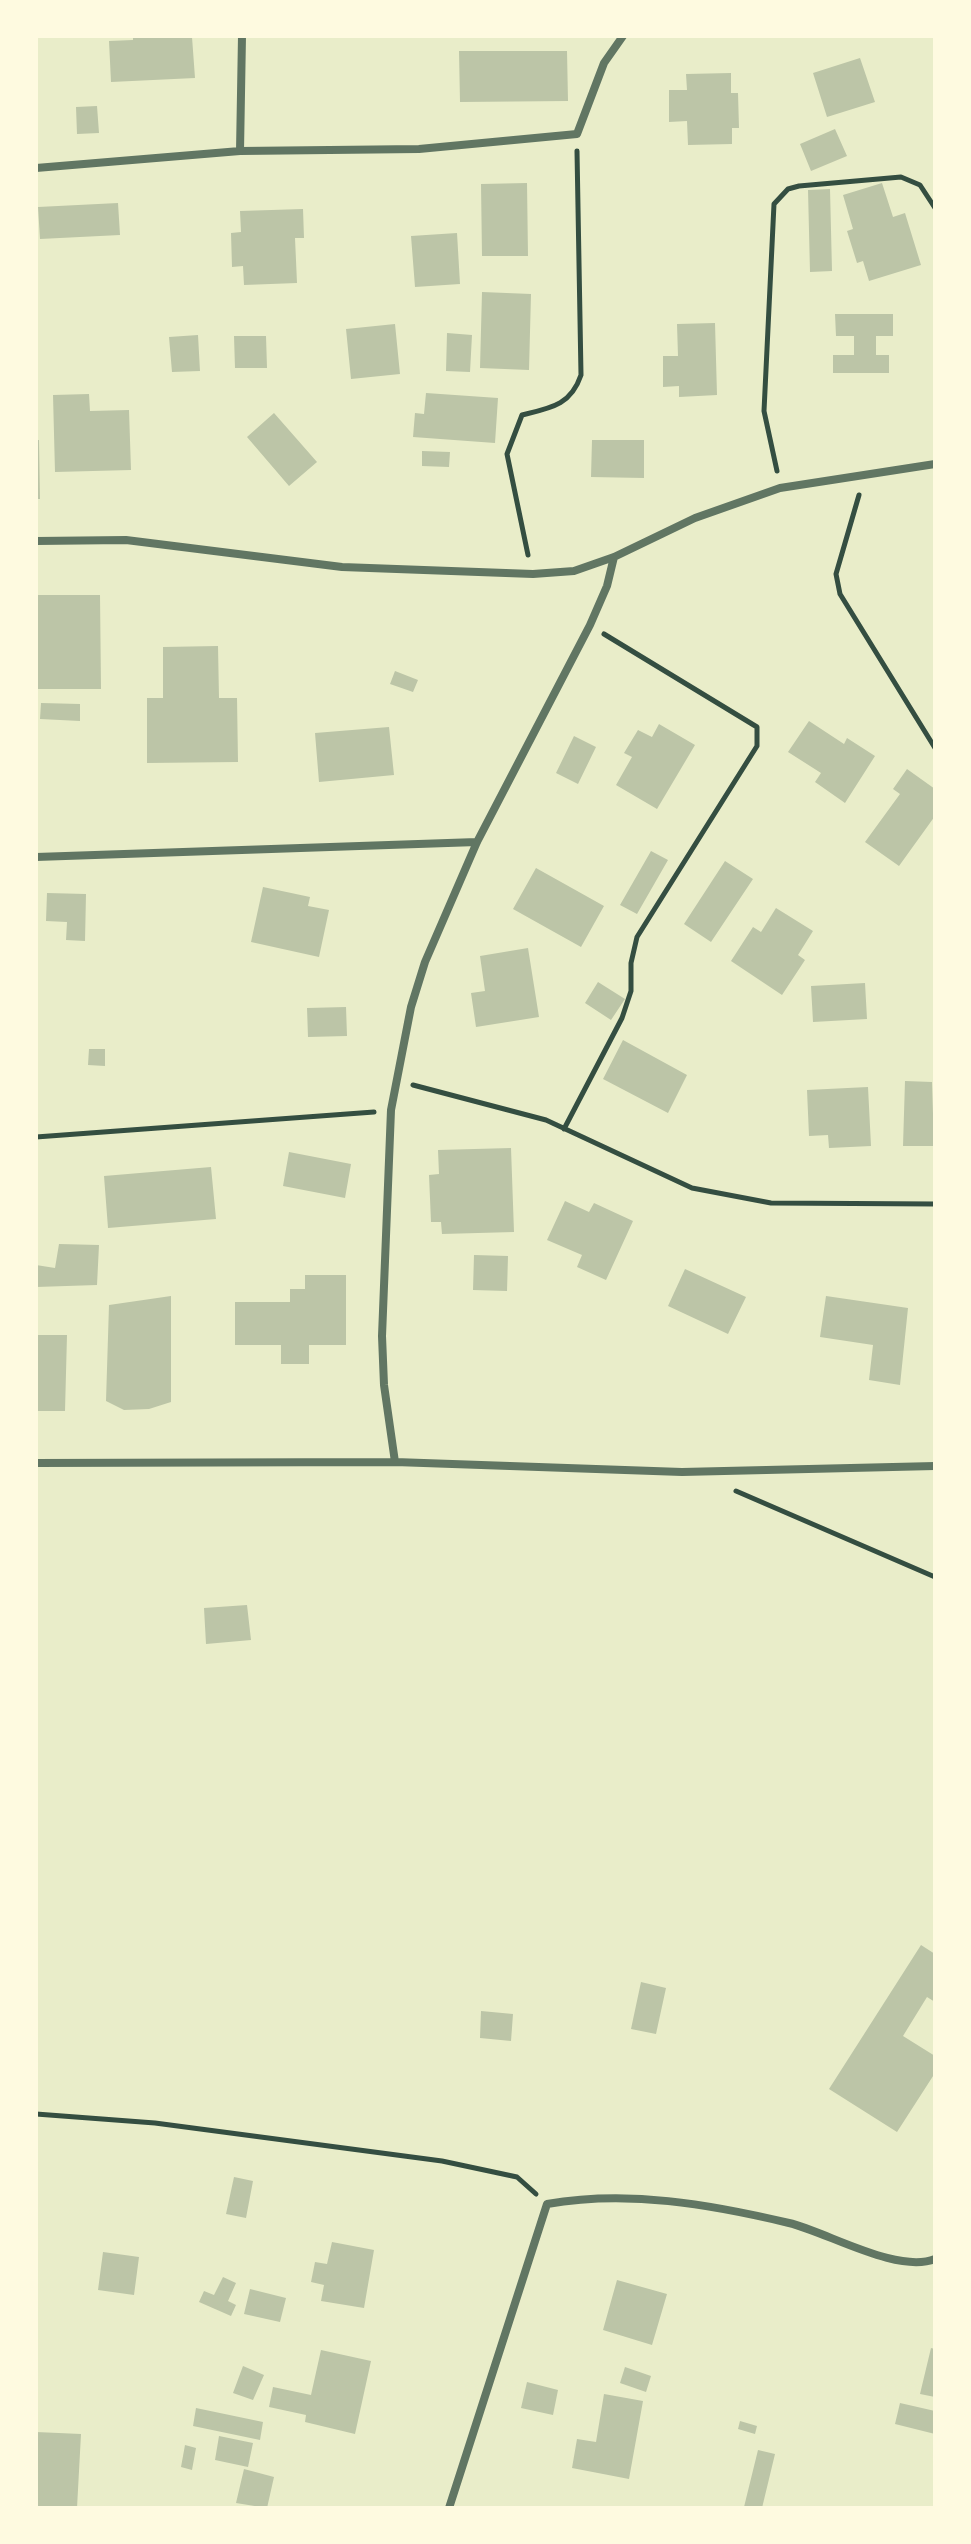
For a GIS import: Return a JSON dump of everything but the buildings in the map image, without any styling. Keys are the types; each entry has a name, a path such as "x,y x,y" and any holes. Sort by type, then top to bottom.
{"street":[{"path":"240,151 242,36"},
{"path":"36,168 240,151 419,149 577,134 604,63 623,36"},
{"path":"36,541 126,540 342,567 533,574 574,571 614,557 695,518 780,488 935,464"},
{"path":"395,1462 384,1385 382,1336 391,1110 411,1007 425,962 477,842 590,625 607,586 614,557"},
{"path":"36,857 477,842"},
{"path":"36,1463 395,1462 682,1472 935,1466"},
{"path":"449,2508 547,2204 633,2196 792,2224 890,2258 935,2259"}],"path":[{"path":"533,574 516,509 507,454 522,415 560,405 575,393 581,375 577,134"},
{"path":"780,488 764,411 774,204 788,189 799,186 901,177 920,185 935,208"},
{"path":"866,474 836,574 840,594 935,748"},
{"path":"564,1129 622,1018 631,991 631,963 637,937 757,746 757,727 590,625"},
{"path":"396,1080 546,1120 692,1188 771,1203 935,1204"},
{"path":"36,1137 391,1110"},
{"path":"723,1486 935,1577"},
{"path":"36,2114 155,2123 442,2161 517,2177 547,2204"}]}
